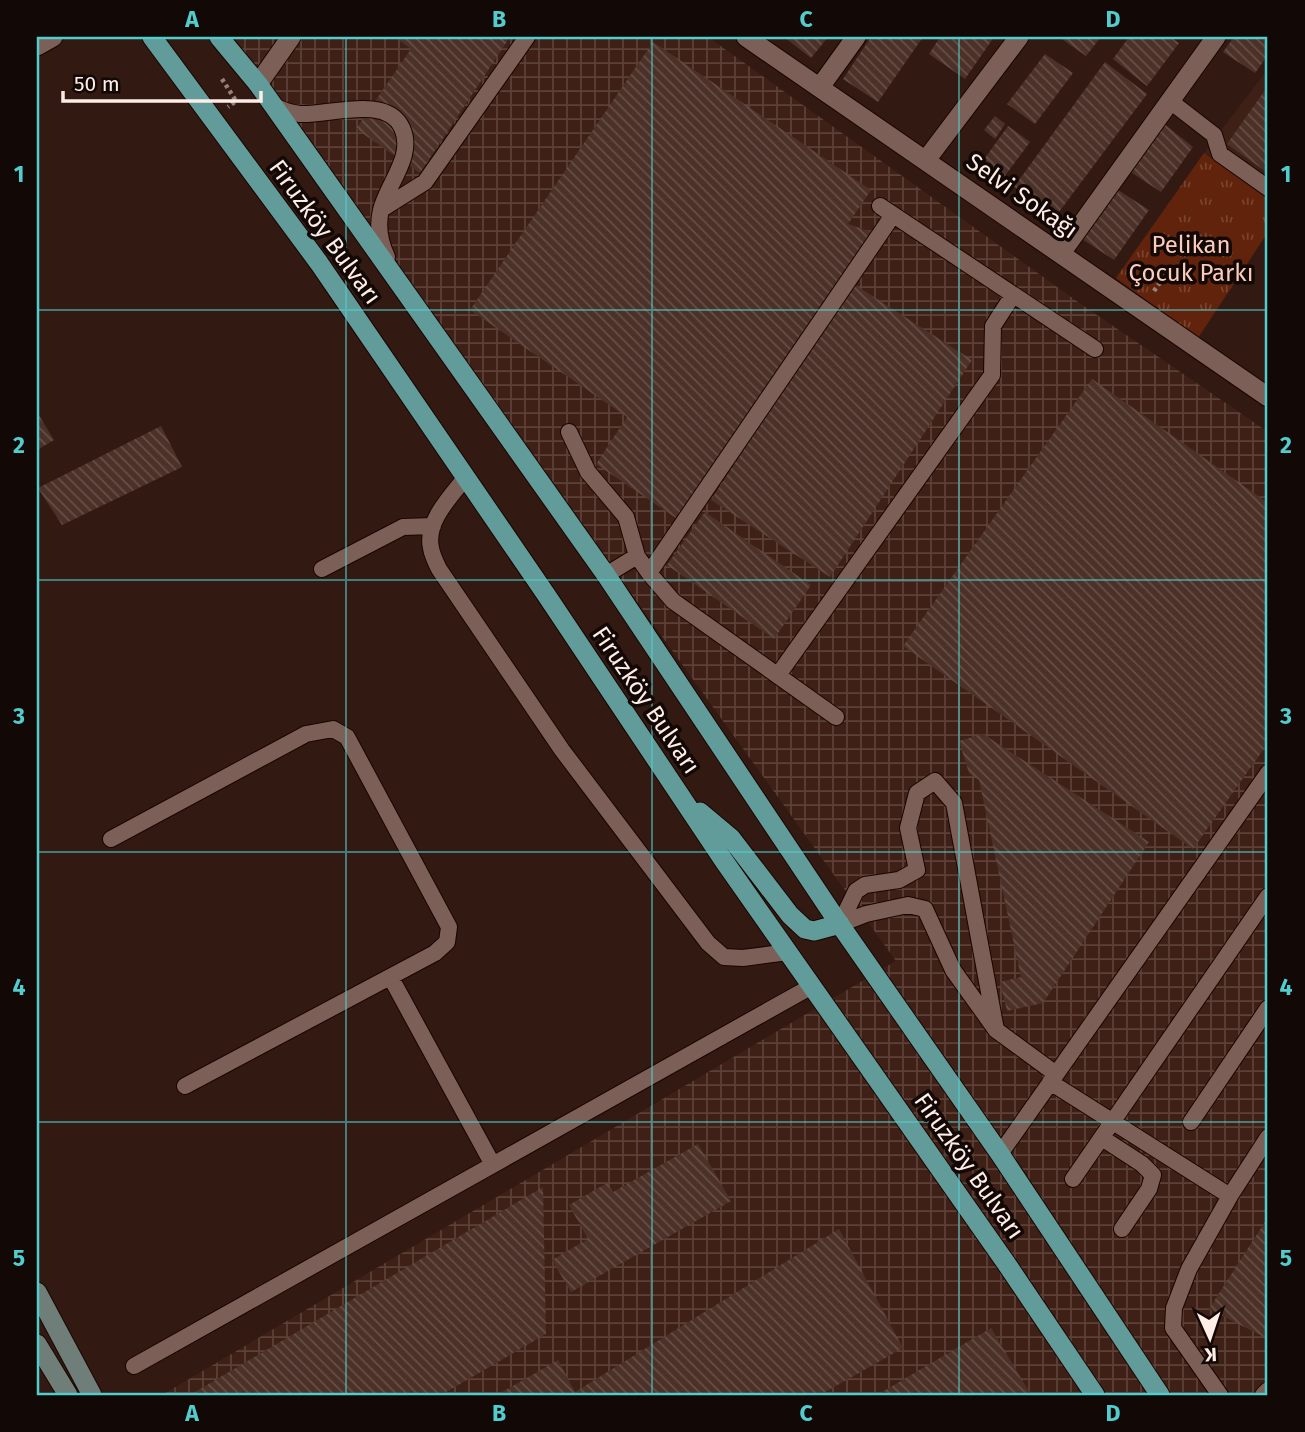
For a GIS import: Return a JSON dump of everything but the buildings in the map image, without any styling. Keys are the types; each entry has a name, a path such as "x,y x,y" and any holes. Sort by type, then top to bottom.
{"main road":[{"name":"Firuzköy Bulvarı","path":"152,37 319,263 684,801 1095,1395"},
{"name":"Firuzköy Bulvarı","path":"219,37 274,106 606,575 840,924 1000,1154 1160,1395"},
{"path":"684,801 731,838 790,915 805,929 814,932 840,924"},
{"path":"37,1292 92,1395"},
{"path":"37,1344 68,1395"}],"street":[{"path":"37,46 53,37"},
{"path":"258,84 291,37"},
{"name":"Selvi Sokağı","path":"746,37 1268,397"},
{"path":"820,87 856,37"},
{"path":"926,160 1019,37"},
{"path":"1061,253 1216,37"}],"lane":[{"path":"381,210 425,182 527,37"},
{"path":"1170,101 1214,135 1220,154 1268,188"},
{"path":"274,106 301,114 358,108 376,110 388,114 402,127 406,151 381,210 380,240 396,279"},
{"path":"649,573 886,211 1095,349"},
{"path":"778,675 992,375 993,326 1013,295"},
{"path":"569,432 588,472 626,517 637,556 673,601 836,718"},
{"path":"466,478 443,506 433,526 430,546 439,569 562,750 708,943 724,957 743,958 788,952"},
{"path":"322,569 403,527 433,526"},
{"path":"606,575 637,556"},
{"path":"111,839 306,734 332,729 347,737 449,927 447,942 435,953 185,1086"},
{"path":"1000,1154 1268,773"},
{"path":"840,924 856,891 865,885 898,880 917,870 908,828 917,793 935,781 954,803 996,1030"},
{"path":"1073,1179 1268,896"},
{"path":"840,924 866,914 908,905 925,909 953,970 996,1030 1053,1078 1113,1122 1230,1196"},
{"path":"391,978 493,1165"},
{"path":"134,1366 813,986"},
{"path":"1191,1122 1268,1008"},
{"path":"1220,1395 1173,1328 1174,1308 1189,1269 1230,1196 1268,1137"},
{"path":"1102,1138 1142,1164 1153,1175 1149,1189 1122,1229"},
{"path":"1263,1395 1268,1390"}],"path":[{"path":"225,108 236,101 222,79 229,74"},
{"path":"1142,309 1170,268"}],"shaded area":[{"path":"230,37 708,37 1078,302 1268,432 1268,1395 162,1395 896,961"},
{"path":"1268,69 1268,198 1204,153"}],"green space":[{"name":"Pelikan Çocuk Parkı","path":"1204,153 1268,199 1268,232 1198,338 1116,278"}]}
